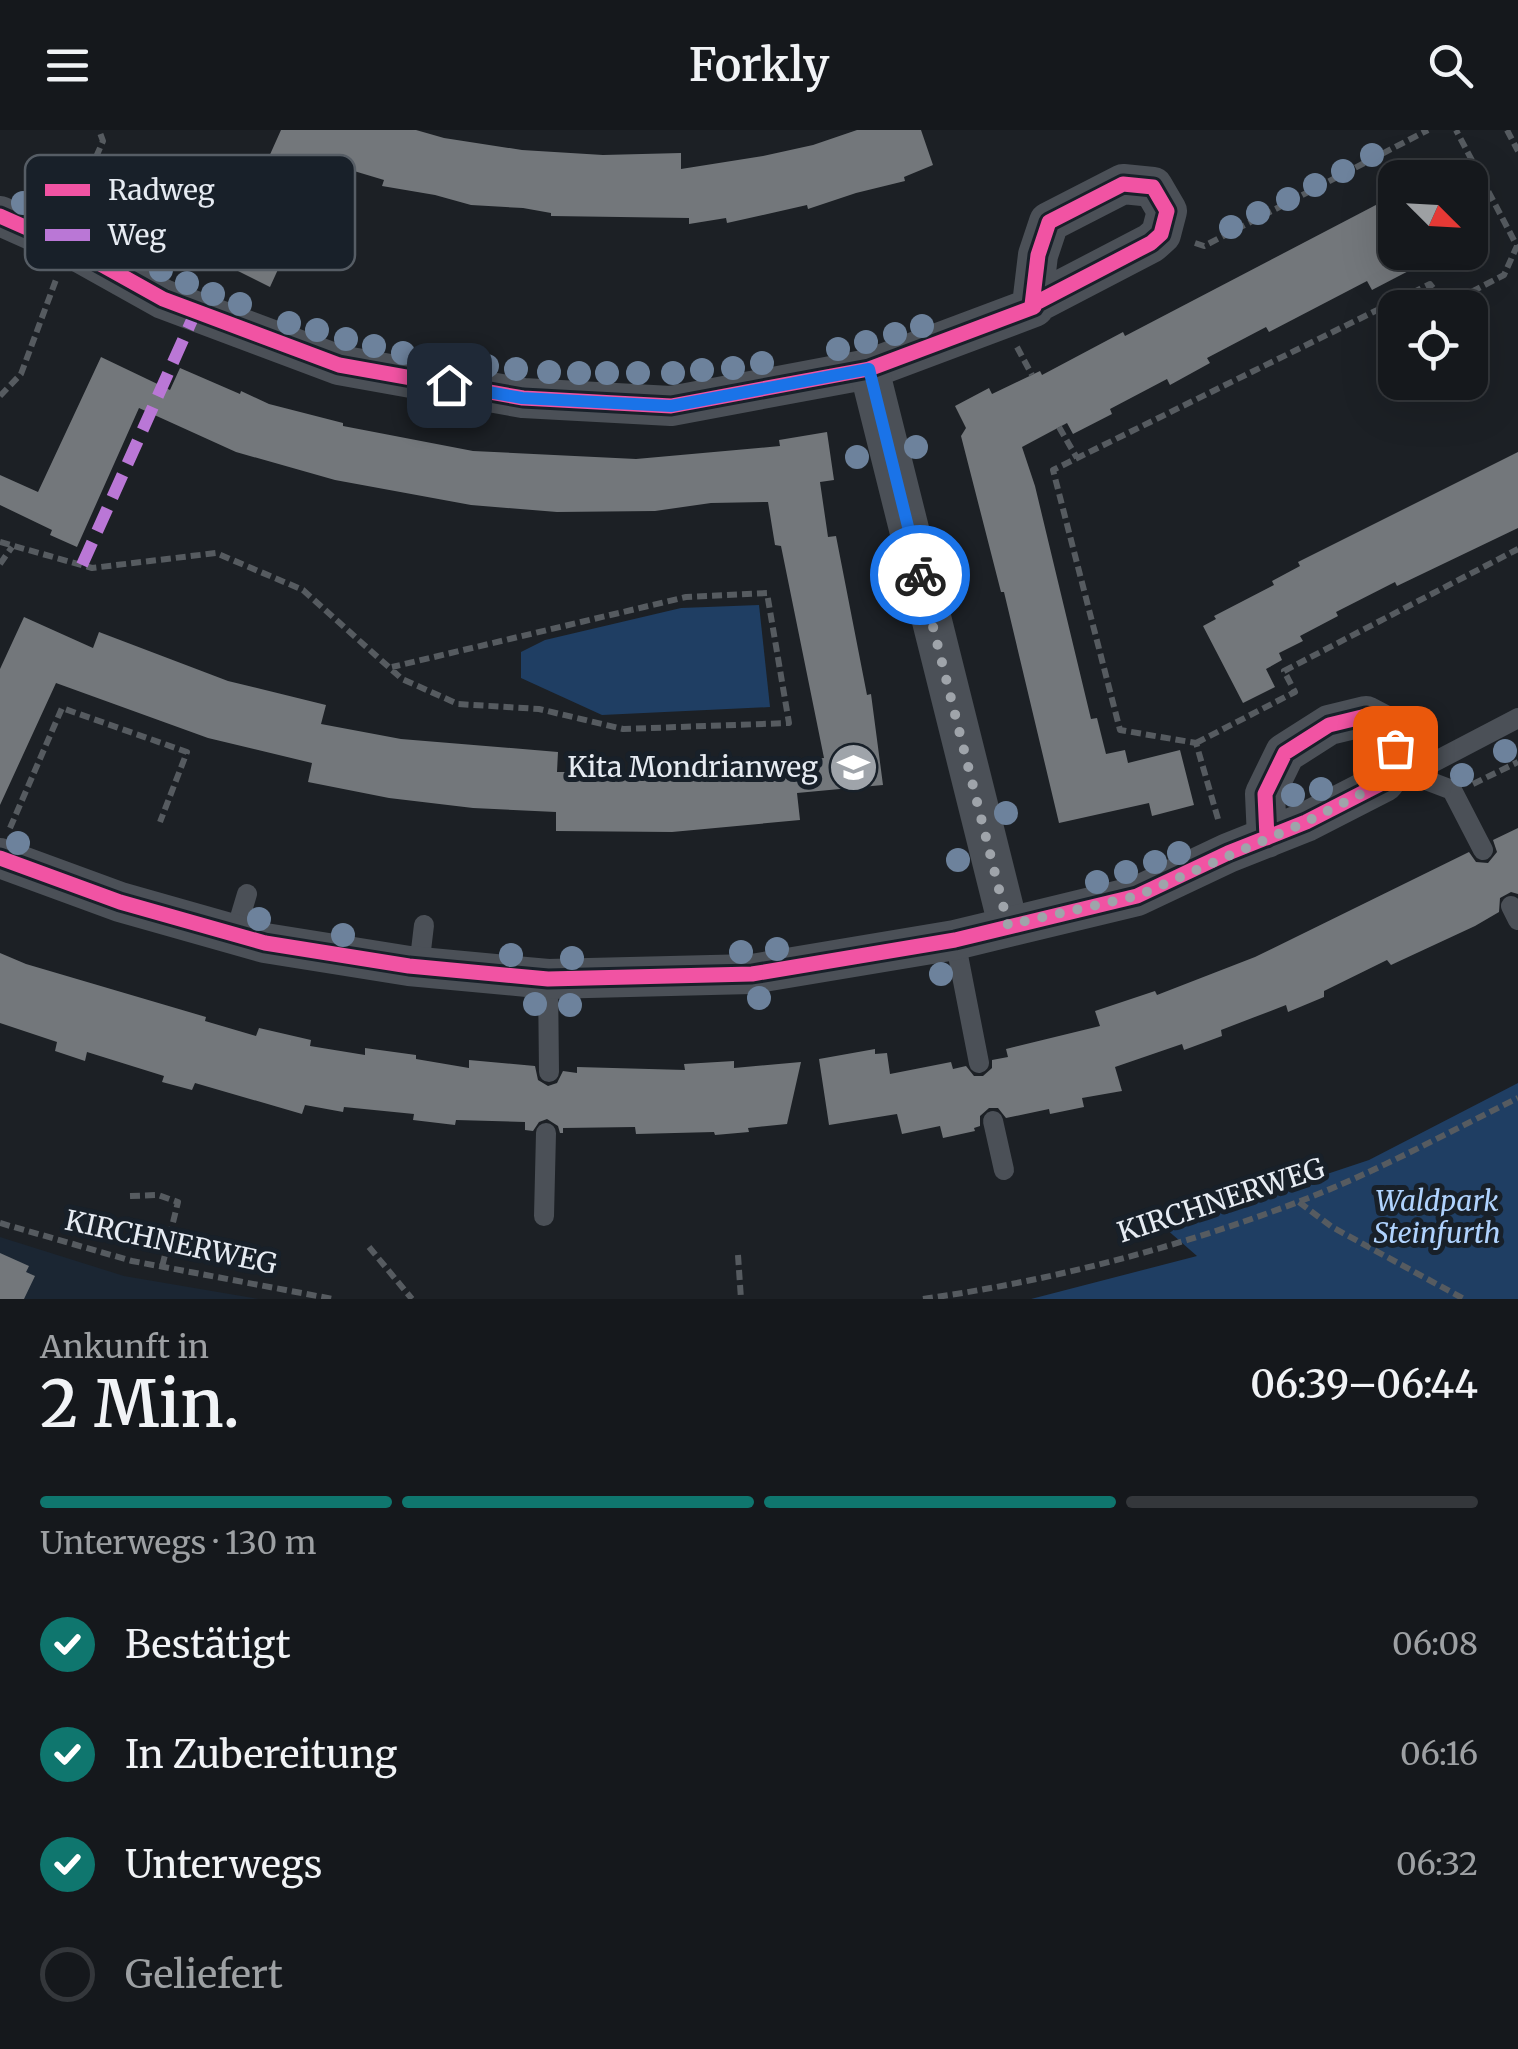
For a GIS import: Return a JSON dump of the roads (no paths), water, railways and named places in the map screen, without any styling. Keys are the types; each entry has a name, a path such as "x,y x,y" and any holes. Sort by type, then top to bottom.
{"street":[{"path":"111,270 163,299 339,365 522,398 671,406 869,369 1034,308 1032,306 1038,255 1048,222 1123,184 1153,188 1166,211 1160,234 1151,244 1032,306"},
{"path":"0,216 25,227"},
{"path":"869,369 1008,925"},
{"path":"4,846 120,902 265,942 419,967 548,979 752,974 955,940 1137,896 1306,822 1402,771 1385,726 1366,716 1328,725 1285,753 1265,794 1267,838"}],"lane":[{"path":"1402,771 1517,708"},
{"path":"1402,771 1454,794 1483,850"},
{"path":"235,934 246,894"},
{"path":"419,967 424,925"},
{"path":"955,940 979,1063"},
{"path":"548,979 550,1072"},
{"path":"993,1121 1004,1170"},
{"path":"544,1216 546,1132"}],"place":[{"name":"Kita Mondrianweg","path":"853,767"}],"park label":[{"name":"Waldpark Steinfurth","path":"1437,1217"}]}
